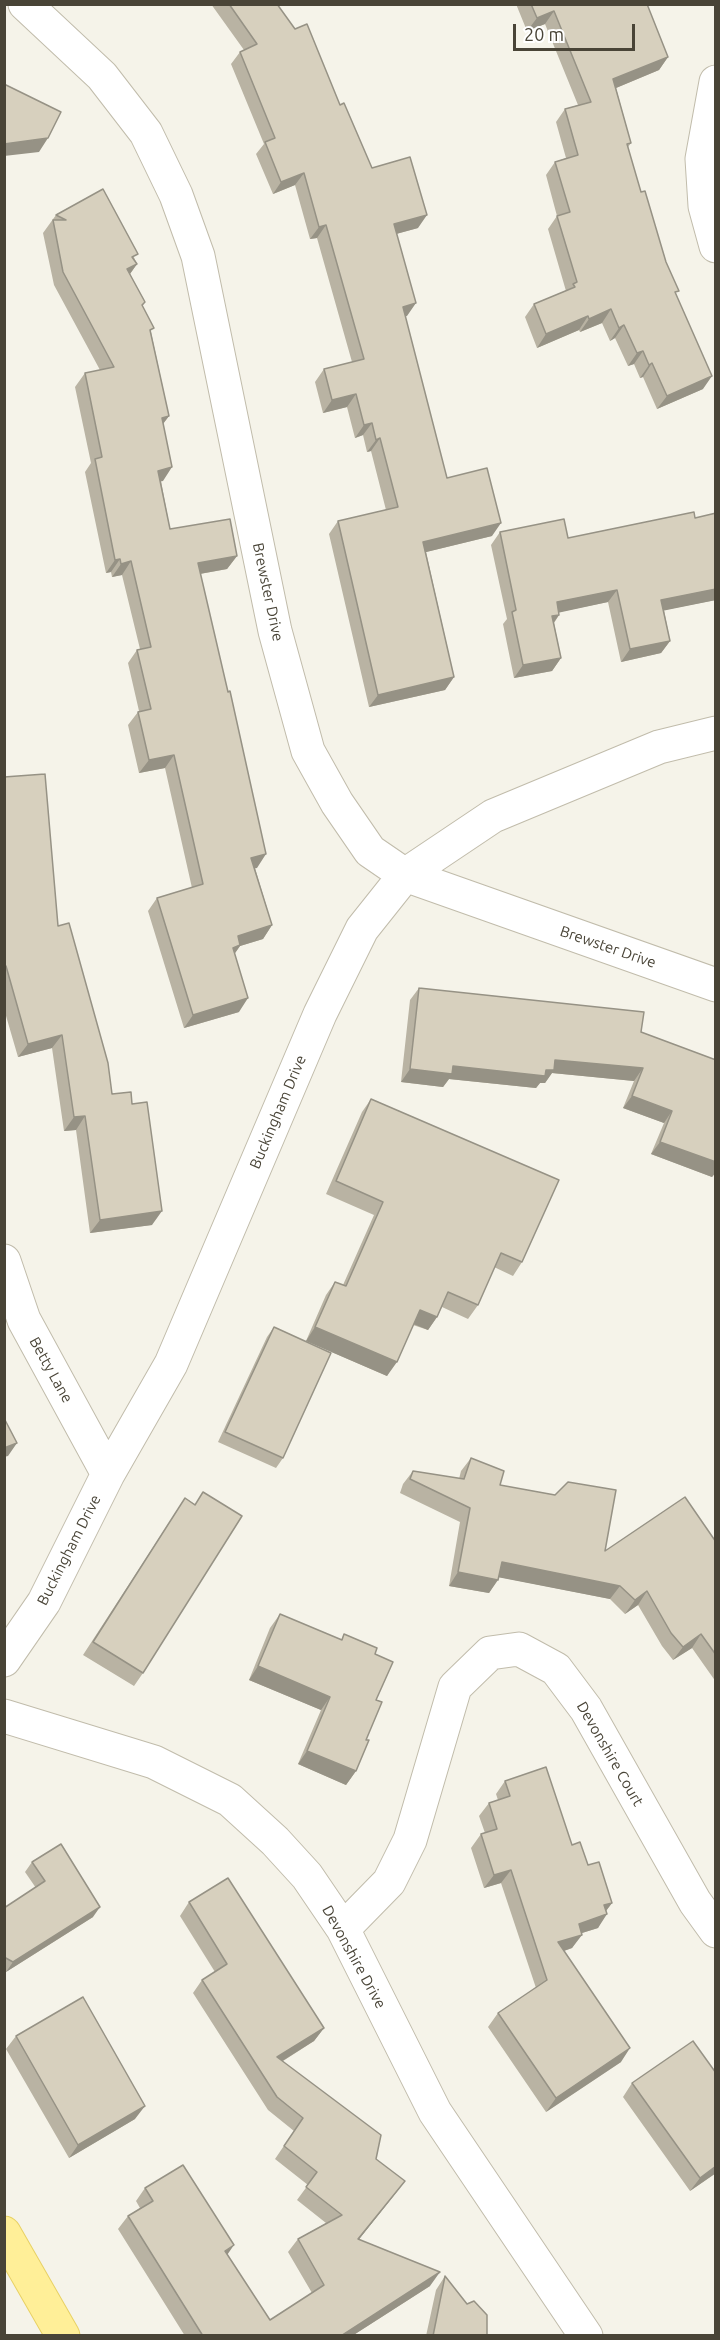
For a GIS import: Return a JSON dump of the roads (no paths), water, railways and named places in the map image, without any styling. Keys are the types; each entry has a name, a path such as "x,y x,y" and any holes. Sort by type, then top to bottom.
{"main road":[{"path":"4,2233 63,2336"}],"street":[{"name":"Brewster Drive","path":"25,4 102,76 146,133 176,195 198,256 275,631 308,751 337,803 370,851 405,875 716,985"},
{"path":"716,82 702,159 705,206 716,246"},
{"name":"Buckingham Drive","path":"4,1660 44,1602 108,1474 171,1364 320,1014 363,928 405,875 493,816 659,747 716,734"},
{"name":"Betty Lane","path":"4,1261 24,1320 108,1474"},
{"name":"Devonshire Court","path":"343,1929 389,1882 410,1840 455,1687 490,1653 519,1649 556,1670 586,1709 695,1902 716,1930"},
{"name":"Devonshire Drive","path":"4,1716 154,1762 230,1800 275,1841 307,1876 343,1929 435,2112 586,2336"}]}
